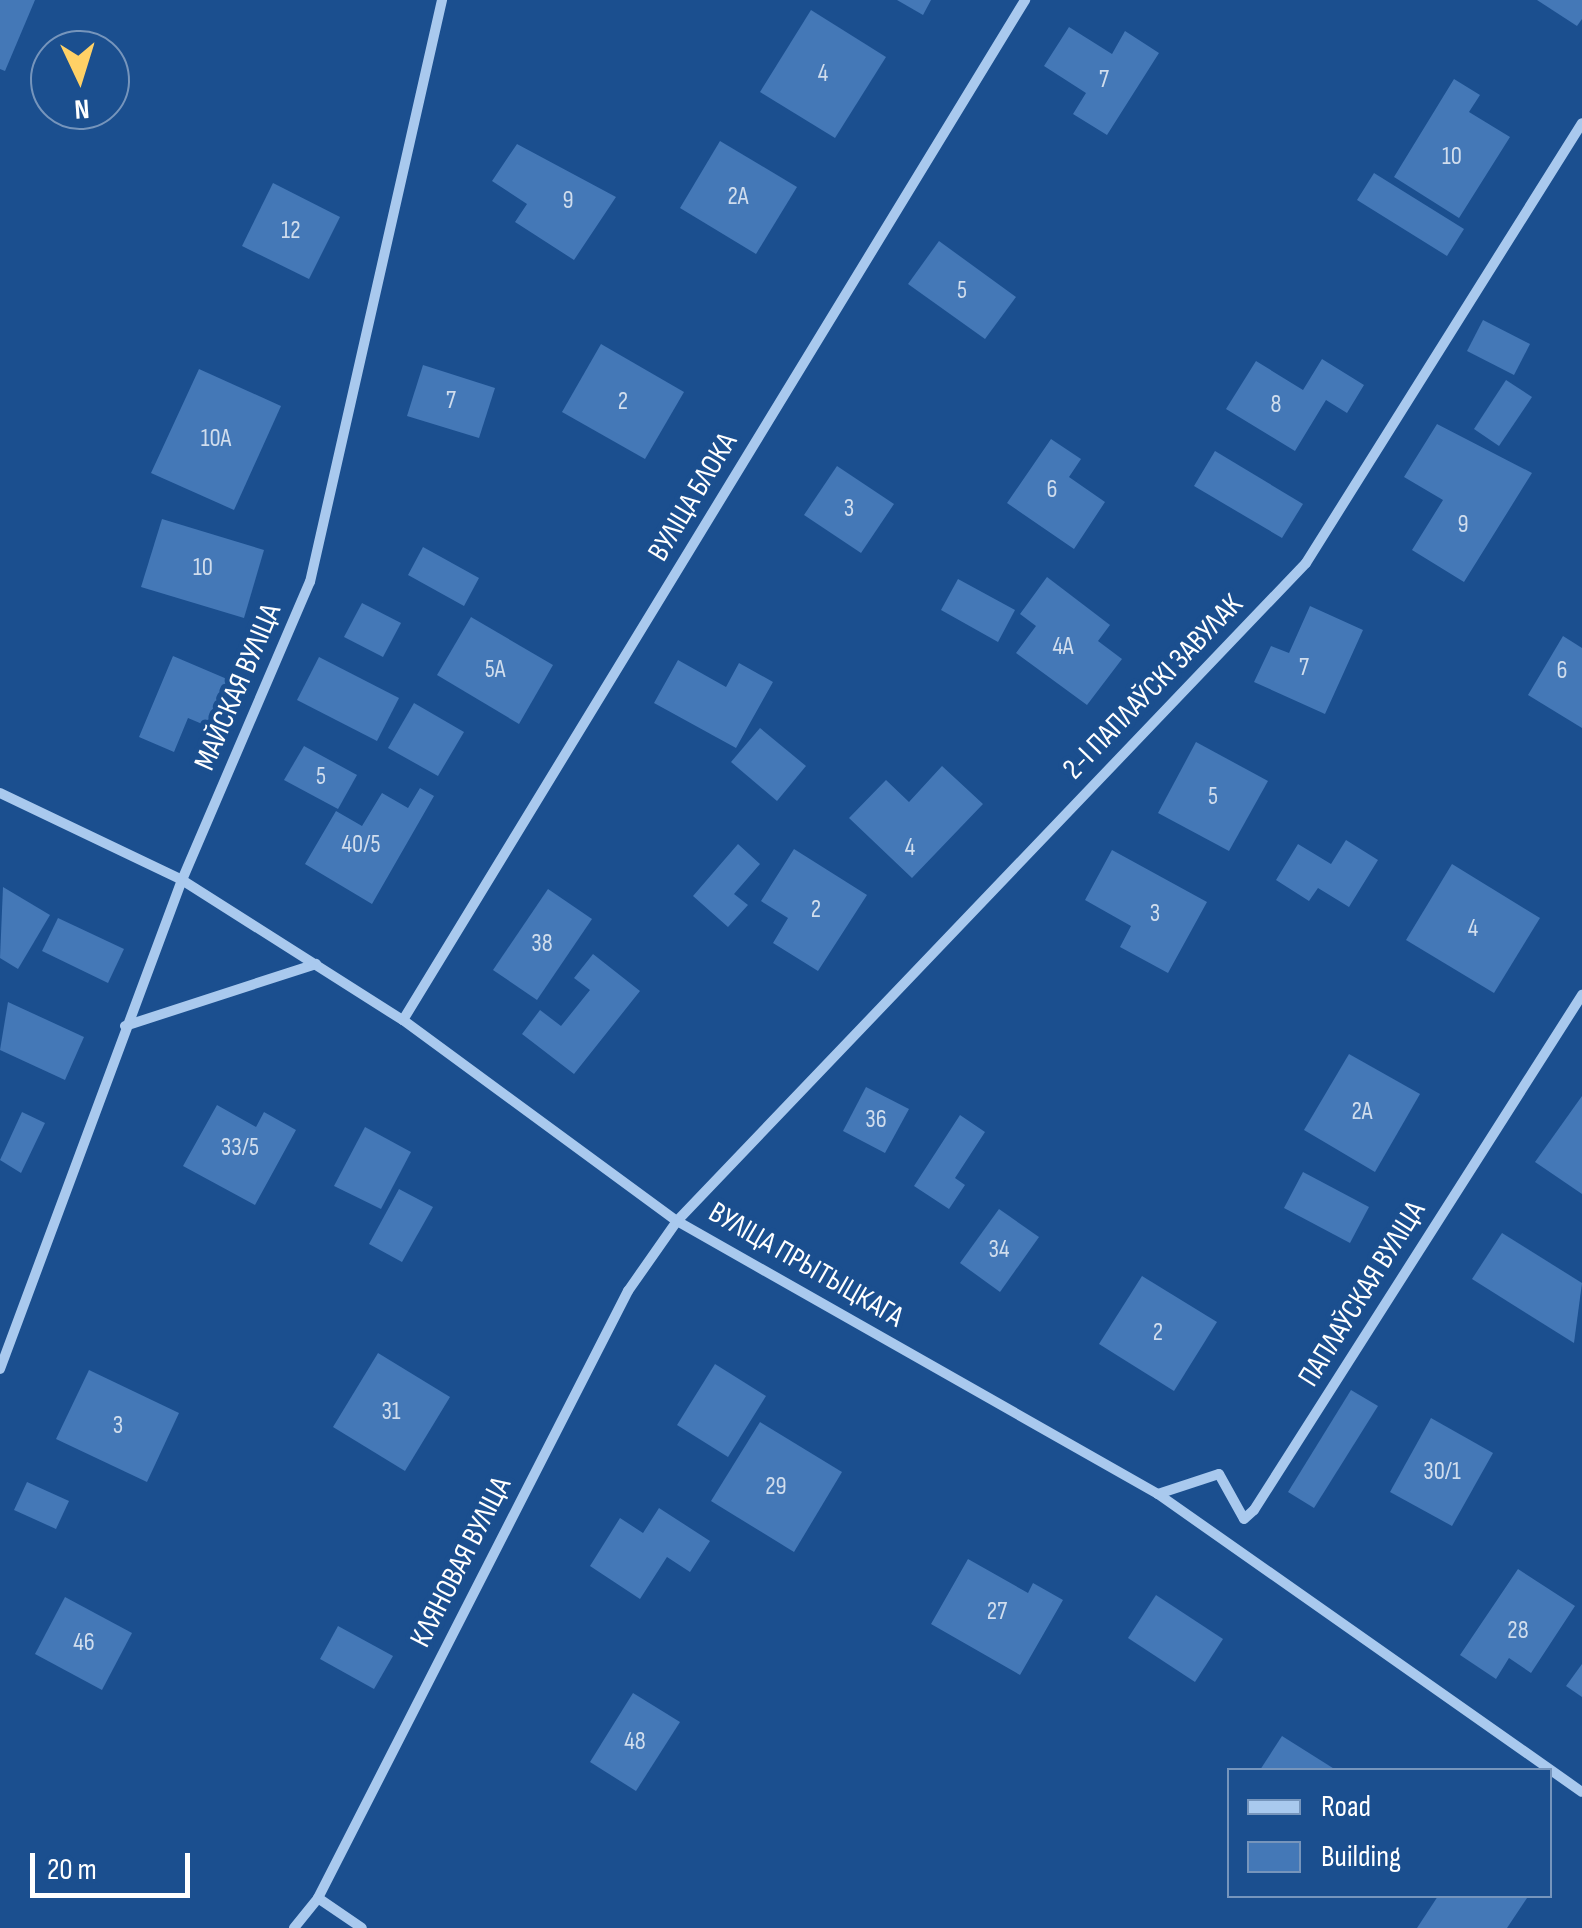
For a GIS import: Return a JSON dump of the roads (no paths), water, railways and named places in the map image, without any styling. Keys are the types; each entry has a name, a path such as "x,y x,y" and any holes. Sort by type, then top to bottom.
{"street":[{"name":"МАЙСКАЯ ВУЛІЦА","path":"0,1369 182,880 310,582 442,0"},
{"name":"ВУЛІЦА БЛОКА","path":"403,1020 1025,0"},
{"name":"2-І ПАПЛАЎСКІ ЗАВУЛАК","path":"677,1221 1306,563 1582,122"},
{"name":"ВУЛІЦА ПРЫТЫЦКАГА","path":"0,793 182,880 403,1020 677,1221 1158,1494 1548,1768"},
{"path":"125,1026 316,964"},
{"name":"ПАПЛАЎСКАЯ ВУЛІЦА","path":"1158,1494 1219,1474 1244,1519 1254,1510 1582,995"},
{"name":"КЛЯНОВАЯ ВУЛІЦА","path":"294,1928 318,1898 628,1291 677,1221"},
{"name":"ВУЛІЦА ПРЫТЫЦКАГА","path":"1552,1771 1582,1792"},
{"path":"318,1898 362,1928"}]}
